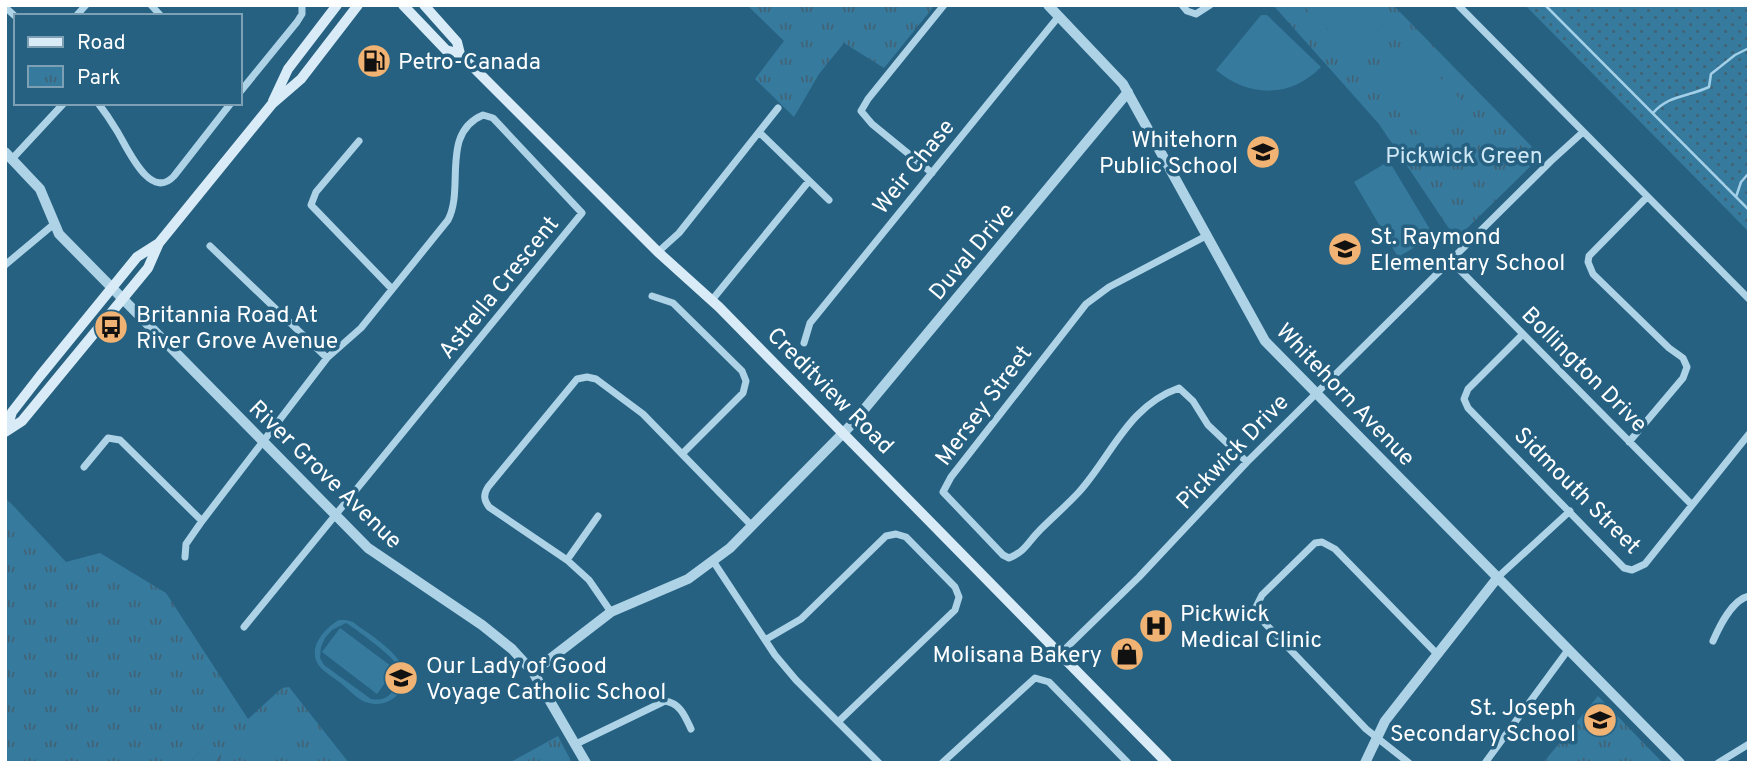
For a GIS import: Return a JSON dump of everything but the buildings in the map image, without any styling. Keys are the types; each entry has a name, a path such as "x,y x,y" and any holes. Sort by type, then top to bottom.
{"main road":[{"path":"272,104 288,69 337,5"},
{"path":"5,432 22,421 148,268 159,243 272,104 301,79 358,5"},
{"name":"Creditview Road","path":"402,5 446,50 460,54 658,251 712,300 1167,763"},
{"name":"Creditview Road","path":"424,5 457,42 460,54"},
{"path":"5,432 12,412 111,288 137,257 159,243"}],"street":[{"path":"242,90 297,22 302,14 302,5"},
{"path":"932,173 872,124 861,111 944,5"},
{"name":"Whitehorn Avenue","path":"1048,5 1128,92 1265,341 1680,763"},
{"path":"1182,5 1187,11 1196,14 1210,5"},
{"path":"1458,5 1749,299"},
{"name":"Weir Chase","path":"804,343 810,323 1059,16"},
{"name":"Duval Drive","path":"533,672 611,612 688,579 752,526 844,434 1128,92"},
{"path":"9,156 62,105"},
{"path":"99,105 140,170 150,180 160,183 170,181 229,105"},
{"path":"658,251 678,233 778,108"},
{"name":"Astrella Crescent","path":"185,557 186,544 202,521 327,358 361,328 448,220 456,198 456,148 467,127 483,114 493,118 582,213 336,516"},
{"path":"759,132 829,200"},
{"name":"Pickwick Drive","path":"1061,653 1139,577 1315,393 1583,132"},
{"path":"359,141 316,192 311,205 392,289"},
{"name":"River Grove Avenue","path":"9,156 40,188 60,234 336,516 376,555 482,625 512,649 533,672 586,763"},
{"path":"712,300 809,181"},
{"path":"1629,442 1683,378 1687,368 1683,358 1669,348 1593,274 1588,262 1589,256 1647,197"},
{"path":"5,265 54,223"},
{"name":"Mersey Street","path":"1206,236 1109,287 1086,304 951,477 943,492 1003,555 1009,558 1023,552 1030,540 1080,491 1123,430 1137,415 1165,393 1179,388 1193,401 1208,425 1247,463"},
{"path":"210,246 327,358"},
{"name":"Bollington Drive","path":"1451,261 1692,505"},
{"path":"652,296 673,303 742,371 747,381 743,393 683,453"},
{"name":"Sidmouth Street","path":"1523,334 1468,389 1464,399 1468,408 1624,568 1632,570 1645,564 1747,440"},
{"path":"611,612 589,580 567,560 488,507 484,500 484,492 572,384 582,377 596,379 643,414 752,526"},
{"path":"84,467 108,438 120,440 202,521"},
{"path":"1365,763 1385,721 1499,577 1570,511"},
{"path":"244,627 336,516"},
{"path":"567,560 598,516"},
{"path":"765,640 801,619 891,534 906,537 955,587 959,597 955,610 839,721"},
{"path":"1409,763 1377,738 1260,618 1256,607 1262,595 1315,543 1322,542 1335,549 1438,655"},
{"path":"713,561 765,640 796,680 879,763"},
{"path":"1713,641 1720,625 1741,598 1749,596"},
{"path":"1485,763 1568,650"},
{"path":"943,763 1031,679 1040,678 1049,682 1128,763"},
{"path":"576,744 665,701 676,704 691,729"},
{"path":"1718,763 1749,744"}],"green space":[{"path":"747,5 935,5 884,68 844,43 819,74 794,117 755,79 784,41"},
{"name":"Pickwick Green","path":"1273,5 1393,5 1541,156 1456,239 1379,124"},
{"path":"1302,5 1367,5 1385,22 1354,54"},
{"path":"1525,5 1749,5 1749,232"},
{"path":"1261,15 1267,15 1321,67 1297,84 1270,91 1242,86 1216,70"},
{"path":"1414,50 1472,112 1432,148 1375,86"},
{"path":"1389,161 1434,236 1398,257 1354,182"},
{"path":"5,497 66,562 100,553 166,593 248,719 282,688 289,687 349,763 219,763 224,747 203,747 190,763 5,763"},
{"path":"339,620 353,622 392,652 404,672 404,683 395,697 381,704 365,702 321,668 315,648 322,635","holes":["346,623 372,641 397,665 397,682 390,695 378,700 371,699 324,665 320,658 325,638 332,630"]},
{"path":"340,628 395,669 377,694 322,652"},
{"name":"St. Joseph Secondary School","path":"1598,696 1663,763 1543,763"},
{"path":"273,705 299,735 267,763 248,763 231,744"},
{"path":"558,736 572,763 509,763"},
{"path":"1576,745 1601,749 1622,763 1589,755 1549,763 1558,752"},
{"path":"203,747 225,747 219,763 190,763"}],"waterway":[{"path":"1545,5 1749,210"},
{"path":"1653,113 1672,100 1709,87 1711,74 1735,55 1749,48"},
{"path":"1736,197 1741,182 1749,173"}],"place":[{"name":"Petro-Canada","path":"374,61"},
{"name":"Whitehorn Public School","path":"1263,152"},
{"name":"St. Raymond Elementary School","path":"1345,249"},
{"name":"Britannia Road At River Grove Avenue","path":"111,327"},
{"name":"Pickwick Medical Clinic","path":"1156,626"},
{"name":"Molisana Bakery","path":"1127,654"},
{"name":"Our Lady of Good Voyage Catholic School","path":"401,678"},
{"name":"St. Joseph Secondary School","path":"1600,720"}]}
